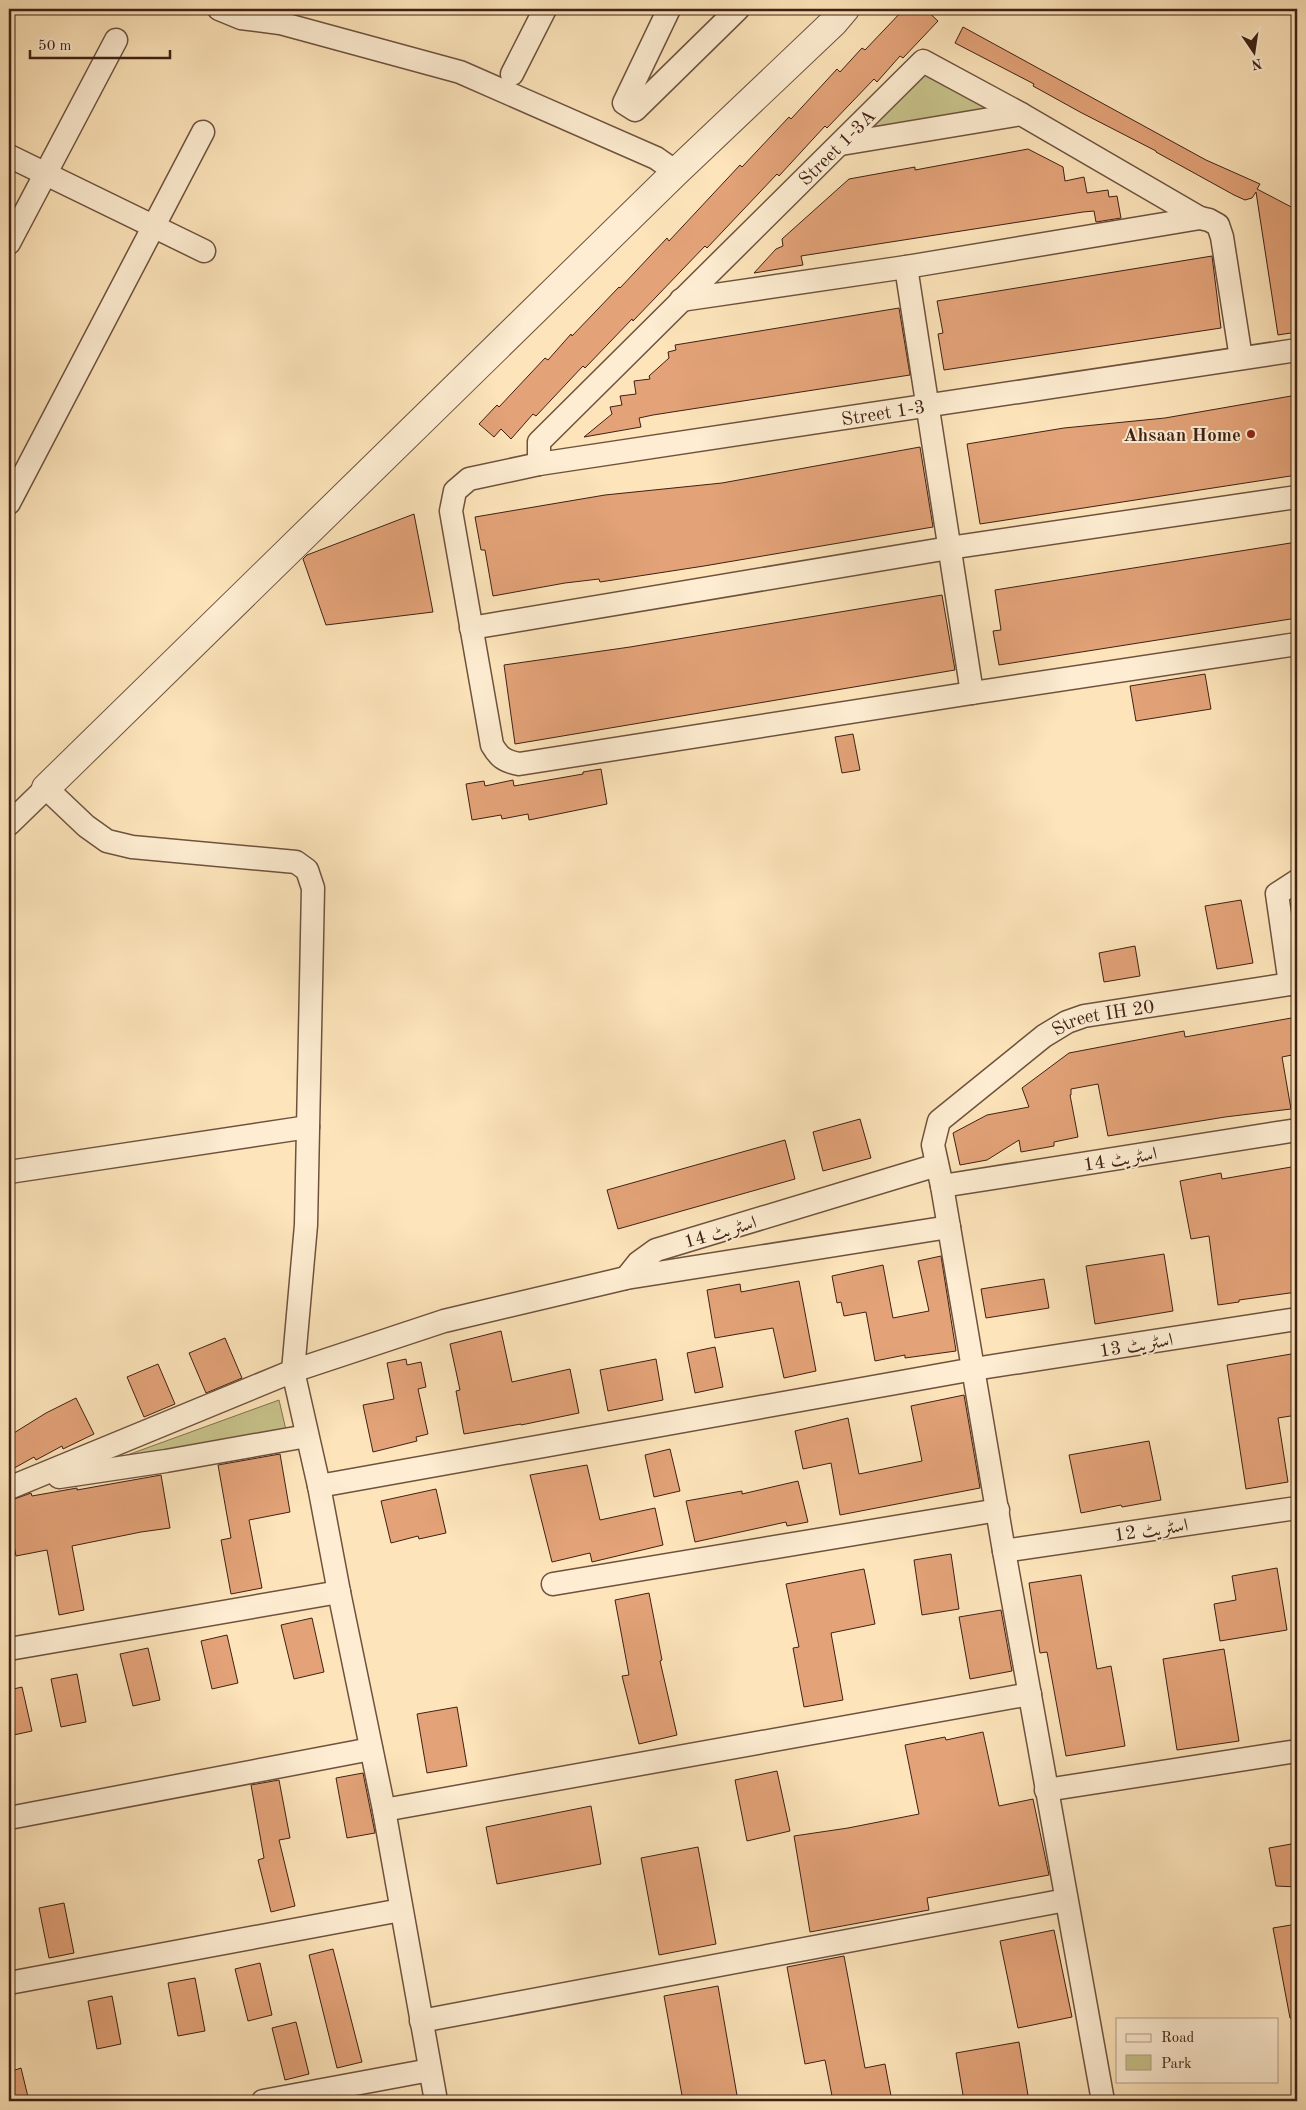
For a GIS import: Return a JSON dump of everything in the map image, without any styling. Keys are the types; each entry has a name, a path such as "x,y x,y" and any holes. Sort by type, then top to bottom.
{"street":[{"path":"219,9 241,18 280,23 460,72 656,158 676,172"},
{"path":"512,74 545,9"},
{"path":"669,9 624,103 635,110 738,9"},
{"path":"9,824 676,172 834,22 845,9"},
{"path":"9,243 116,40"},
{"name":"Street 1-3A","path":"539,464 539,442 923,61 1021,114 1200,218 1218,225 1222,237 1241,358"},
{"path":"841,144 1021,114"},
{"path":"9,503 203,132"},
{"path":"9,156 204,251"},
{"path":"681,300 906,268 1200,218"},
{"path":"906,268 972,693"},
{"name":"Street 1-3","path":"471,628 451,511 456,491 469,479 539,464 1297,350"},
{"path":"1297,497 949,548 471,628 492,745 500,757 508,762 518,764 1297,644"},
{"path":"46,788 86,826 107,840 132,847 296,862 307,870 313,888 306,1225 293,1371 320,1486 338,1592 384,1810 436,2101"},
{"path":"1294,984 1277,894 1297,881"},
{"name":"Street IH 20","path":"937,1165 933,1145 940,1121 1044,1036 1067,1022 1084,1016 1294,984"},
{"path":"9,1172 308,1127"},
{"name":"اسٹریٹ 14","path":"942,1186 1297,1130"},
{"path":"937,1165 1046,1790 1103,2101"},
{"name":"اسٹریٹ 14","path":"626,1278 638,1263 656,1250 937,1165"},
{"path":"17,1485 293,1371 444,1321 626,1278 949,1227"},
{"name":"اسٹریٹ 13","path":"320,1486 974,1369 1297,1319"},
{"path":"17,1485 307,1436"},
{"name":"اسٹریٹ 12","path":"1004,1551 1297,1508"},
{"path":"553,1584 998,1510"},
{"path":"9,1649 338,1592"},
{"path":"384,1810 1030,1694"},
{"path":"9,1818 371,1749"},
{"path":"1046,1790 1297,1751"},
{"path":"421,2021 1066,1900"},
{"path":"9,1983 401,1910"},
{"path":"263,2101 430,2070"}],"green space":[{"path":"926,75 985,106 981,110 876,127 871,125 918,76"},
{"path":"279,1400 286,1430 97,1466"}],"building":[{"path":"904,9 925,9 938,21 903,58 900,56 877,82 874,79 827,128 825,126 779,176 777,174 707,248 705,246 633,321 632,319 585,368 583,366 536,416 533,414 511,439 501,429 494,437 479,424 497,405 499,407 545,358 548,360 571,334 572,336 667,238 669,241 740,165 742,167 789,117 791,119 837,69 840,72 862,48 865,50"},
{"path":"963,27 1206,160 1260,184 1257,189 1297,210 1297,332 1278,335 1256,192 1252,198 1245,200 1234,195 1033,86 1034,84 955,43"},
{"path":"1028,149 1063,167 1065,181 1084,177 1087,193 1108,190 1109,197 1117,196 1121,218 1096,222 1094,211 1083,212 801,256 803,265 754,273 776,249 783,246 782,239 849,179 915,167 915,170"},
{"path":"1212,256 1221,328 944,370 938,334 943,333 937,301"},
{"path":"899,308 910,375 653,415 639,418 641,427 584,437 612,414 610,407 622,405 620,396 636,394 634,381 650,379 649,376 669,358 668,352 676,350 675,345"},
{"path":"1297,395 1297,475 980,524 967,444 1064,428 1165,418"},
{"path":"920,447 933,527 704,566 600,582 599,579 565,583 493,596 485,550 481,550 475,517 605,495 722,483"},
{"path":"414,514 433,612 326,625 303,559 307,555"},
{"path":"1297,542 1297,618 999,665 993,631 1001,630 995,590"},
{"path":"942,595 955,670 515,744 504,665 630,647"},
{"path":"1205,674 1211,709 1136,721 1130,686"},
{"path":"853,734 860,770 842,773 835,737"},
{"path":"601,769 607,804 529,820 528,814 502,819 501,815 472,820 466,784 484,781 485,786 513,780 514,786"},
{"path":"1241,900 1253,963 1217,969 1205,906"},
{"path":"1135,946 1140,976 1104,982 1099,953"},
{"path":"1297,1017 1297,1054 1282,1057 1291,1109 1225,1117 1108,1136 1098,1084 1071,1089 1070,1095 1078,1137 1054,1142 1054,1146 1021,1152 1019,1140 987,1160 960,1165 953,1133 987,1115 1029,1107 1022,1088 1069,1053 1184,1031 1185,1037"},
{"path":"860,1119 871,1158 823,1171 813,1132"},
{"path":"785,1140 795,1179 618,1229 607,1190"},
{"path":"1297,1166 1297,1292 1239,1300 1239,1302 1218,1305 1209,1236 1191,1239 1180,1181 1221,1173 1222,1179"},
{"path":"1164,1254 1173,1311 1095,1324 1086,1266"},
{"path":"941,1256 956,1351 905,1358 905,1355 875,1361 866,1312 844,1316 841,1302 837,1303 832,1276 883,1265 893,1318 929,1311 918,1261"},
{"path":"1044,1279 1049,1308 986,1318 981,1289"},
{"path":"799,1281 816,1371 784,1378 773,1328 715,1338 707,1290 740,1284 741,1292"},
{"path":"501,1331 512,1382 570,1369 579,1413 464,1434 456,1391 460,1390 450,1344"},
{"path":"225,1338 242,1378 206,1393 189,1353"},
{"path":"715,1347 723,1387 695,1393 687,1353"},
{"path":"1297,1353 1297,1415 1278,1418 1288,1482 1246,1489 1227,1365"},
{"path":"406,1359 407,1365 421,1362 426,1387 418,1389 428,1434 416,1437 417,1441 373,1452 363,1405 394,1399 387,1363"},
{"path":"656,1359 663,1400 608,1411 600,1370"},
{"path":"158,1364 175,1404 144,1417 127,1377"},
{"path":"964,1395 980,1488 840,1515 831,1463 803,1469 795,1431 848,1418 859,1474 922,1461 911,1406"},
{"path":"76,1398 94,1434 63,1449 62,1446 36,1460 34,1457 9,1471 9,1436 46,1413"},
{"path":"1149,1441 1161,1500 1081,1513 1069,1455"},
{"path":"670,1449 680,1491 654,1497 645,1455"},
{"path":"280,1454 290,1512 249,1520 262,1588 231,1594 221,1540 231,1538 218,1465"},
{"path":"587,1465 600,1520 655,1508 663,1545 592,1562 590,1553 552,1562 530,1475"},
{"path":"161,1475 170,1528 72,1546 84,1610 59,1615 47,1550 16,1556 9,1519 9,1501 31,1493 32,1496 77,1488 77,1490"},
{"path":"798,1481 808,1522 787,1526 786,1522 695,1542 686,1501 742,1491 742,1494"},
{"path":"436,1489 446,1533 419,1539 418,1536 391,1543 381,1501"},
{"path":"951,1554 959,1609 922,1615 914,1560"},
{"path":"1277,1568 1287,1630 1220,1641 1214,1604 1236,1600 1232,1576"},
{"path":"864,1569 875,1624 831,1633 843,1700 804,1707 793,1648 799,1647 786,1584"},
{"path":"1081,1575 1097,1669 1111,1666 1125,1746 1066,1756 1047,1652 1040,1653 1029,1583"},
{"path":"649,1593 662,1660 660,1661 677,1735 639,1744 622,1676 629,1675 615,1600"},
{"path":"1001,1610 1012,1671 970,1679 959,1617"},
{"path":"312,1618 324,1672 294,1679 281,1625"},
{"path":"227,1635 238,1683 212,1689 201,1641"},
{"path":"148,1648 160,1700 133,1706 120,1654"},
{"path":"1224,1649 1239,1741 1177,1750 1163,1659"},
{"path":"77,1674 86,1722 61,1727 51,1679"},
{"path":"22,1687 32,1731 9,1736 9,1690"},
{"path":"457,1707 467,1766 427,1773 417,1714"},
{"path":"983,1732 999,1806 1033,1799 1049,1875 927,1898 929,1910 810,1932 794,1836 919,1814 905,1745 945,1737 946,1740"},
{"path":"777,1771 790,1831 747,1841 735,1780"},
{"path":"363,1773 375,1833 347,1838 336,1778"},
{"path":"279,1780 290,1838 279,1840 295,1906 271,1912 258,1860 264,1858 251,1785"},
{"path":"591,1806 601,1864 497,1884 486,1827"},
{"path":"1297,1843 1297,1887 1276,1886 1269,1848"},
{"path":"698,1847 716,1944 659,1955 641,1858"},
{"path":"64,1903 74,1953 49,1958 39,1908"},
{"path":"1297,1924 1297,2017 1290,2018 1273,1928"},
{"path":"1054,1930 1072,2017 1018,2028 1000,1941"},
{"path":"333,1949 362,2062 337,2068 309,1955"},
{"path":"844,1956 865,2068 885,2064 892,2101 833,2101 825,2060 805,2064 787,1967"},
{"path":"260,1963 272,2015 248,2021 235,1969"},
{"path":"195,1978 205,2031 178,2036 168,1983"},
{"path":"718,1986 738,2101 683,2101 664,1996"},
{"path":"112,1996 121,2044 97,2049 88,2001"},
{"path":"296,2022 309,2074 285,2080 272,2028"},
{"path":"1019,2042 1029,2101 964,2101 956,2053"},
{"path":"21,2068 29,2101 9,2101 9,2072"}],"place":[{"name":"Ahsaan Home","path":"1251,434"}]}
